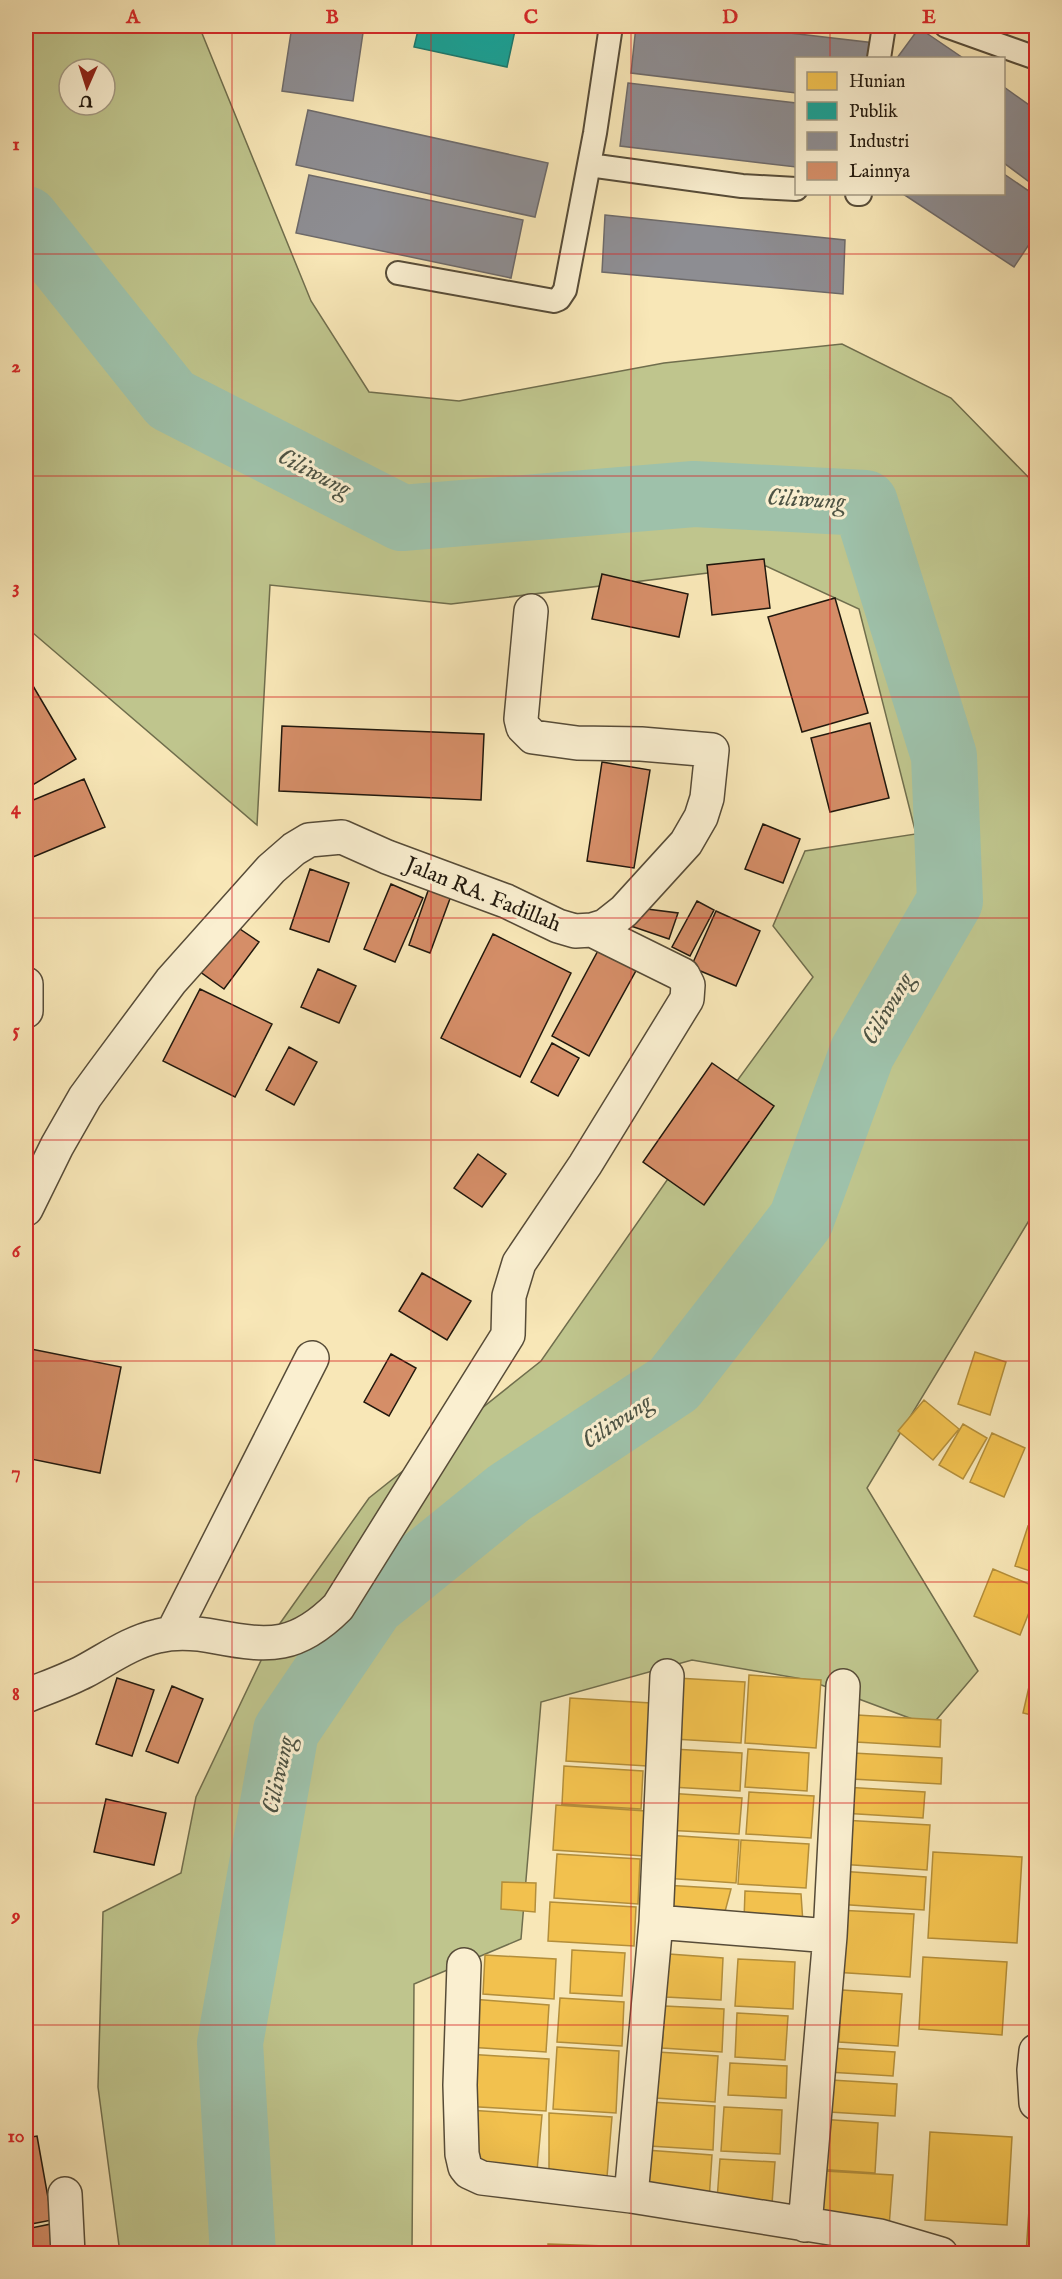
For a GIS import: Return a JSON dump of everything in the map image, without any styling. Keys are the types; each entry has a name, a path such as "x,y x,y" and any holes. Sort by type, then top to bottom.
{"street":[{"name":"Jalan RA. Fadillah","path":"26,1209 57,1146 85,1097 171,981 282,858 309,840 342,837 387,857 506,901 558,926 575,931 592,930 605,926 624,911 686,843 701,818 707,798 712,750 641,744 577,743 533,737 523,727 521,720 531,610"},
{"path":"26,1696 84,1672 134,1643 173,1632 200,1634 257,1644 281,1642 297,1638 325,1620 338,1607 507,1335 509,1296 519,1263 585,1165 687,999 687,980 683,975 592,930"},
{"path":"26,984 26,1011"},
{"path":"173,1632 312,1358"},
{"path":"631,2196 656,1922 668,1676"},
{"path":"805,2225 830,1936 843,1686"},
{"path":"656,1922 830,1936"},
{"path":"464,1965 460,2085 462,2154 465,2167 469,2172 482,2178 631,2196 880,2236 941,2253"},
{"path":"1036,2051 1034,2070 1036,2103"},
{"path":"65,2194 68,2253"}],"lane":[{"path":"398,273 554,301 559,299 565,290 589,165 611,26"},
{"path":"879,57 884,26"},
{"path":"946,26 1036,58"},
{"path":"589,165 742,186 795,189"}],"green space":[{"path":"26,26 199,26 311,301 369,392 459,401 664,363 842,344 951,398 1036,485 1036,1209 867,1488 978,1671 931,1726 808,1680 692,1660 541,1702 521,1939 414,1984 412,2251 400,2254 120,2253 98,2087 103,1912 181,1873 196,1797 276,1629 369,1498 541,1361 718,1107 813,977 773,926 805,851 916,834 859,609 766,566 451,604 270,585 257,825 26,627"}],"building: Hunian":[{"path":"975,1352 1006,1362 990,1415 958,1404"},
{"path":"924,1400 959,1429 933,1460 898,1431"},
{"path":"963,1424 987,1438 963,1479 939,1465"},
{"path":"992,1433 1025,1448 1004,1497 970,1482"},
{"path":"1028,1526 1036,1529 1036,1573 1015,1566"},
{"path":"993,1569 1036,1587 1036,1595 1020,1635 974,1616"},
{"path":"1036,1656 1036,1716 1023,1713"},
{"path":"749,1675 821,1680 816,1748 745,1743"},
{"path":"677,1678 745,1682 741,1743 674,1739"},
{"path":"570,1698 651,1703 647,1766 566,1761"},
{"path":"857,1715 941,1720 940,1747 856,1742"},
{"path":"673,1749 742,1753 740,1791 671,1787"},
{"path":"748,1749 809,1753 807,1791 745,1787"},
{"path":"853,1753 942,1758 941,1784 852,1779"},
{"path":"564,1766 643,1771 641,1809 562,1804"},
{"path":"844,1787 925,1792 923,1818 842,1813"},
{"path":"749,1792 814,1796 811,1838 746,1834"},
{"path":"667,1793 742,1798 739,1834 665,1830"},
{"path":"556,1805 646,1811 644,1856 553,1850"},
{"path":"842,1820 930,1825 927,1870 839,1864"},
{"path":"666,1835 739,1840 736,1883 664,1878"},
{"path":"741,1840 809,1844 806,1888 738,1884"},
{"path":"933,1852 1022,1857 1017,1943 928,1938"},
{"path":"557,1854 640,1859 638,1904 554,1898"},
{"path":"839,1871 926,1877 924,1910 836,1904"},
{"path":"502,1882 536,1883 535,1912 501,1909"},
{"path":"664,1885 731,1889 722,1923 669,1914"},
{"path":"745,1891 801,1894 803,1923 744,1920"},
{"path":"550,1902 636,1907 634,1946 548,1941"},
{"path":"837,1910 914,1914 910,1977 833,1972"},
{"path":"572,1950 625,1953 622,1996 570,1993"},
{"path":"669,1954 723,1958 721,2000 666,1997"},
{"path":"485,1955 556,1959 554,1999 483,1994"},
{"path":"923,1957 1007,1962 1002,2035 919,2029"},
{"path":"738,1959 795,1962 793,2009 735,2006"},
{"path":"842,1990 902,1994 898,2046 839,2042"},
{"path":"560,1998 624,2002 622,2046 557,2042"},
{"path":"471,1999 549,2005 546,2052 468,2047"},
{"path":"665,2006 724,2009 722,2052 662,2048"},
{"path":"737,2013 788,2016 785,2060 735,2057"},
{"path":"557,2047 619,2051 616,2113 553,2109"},
{"path":"830,2048 895,2052 893,2076 828,2072"},
{"path":"658,2052 718,2056 715,2102 655,2098"},
{"path":"466,2054 549,2059 546,2111 462,2106"},
{"path":"730,2063 787,2066 786,2098 728,2095"},
{"path":"831,2080 897,2084 895,2116 829,2112"},
{"path":"651,2102 715,2106 713,2150 649,2146"},
{"path":"724,2107 782,2110 780,2154 721,2151"},
{"path":"468,2110 542,2115 537,2171 473,2162"},
{"path":"549,2113 612,2117 607,2177 549,2170"},
{"path":"819,2119 878,2123 875,2173 816,2169"},
{"path":"930,2132 1012,2137 1007,2225 925,2220"},
{"path":"646,2150 712,2155 709,2201 644,2196"},
{"path":"720,2159 775,2162 772,2204 717,2200"},
{"path":"824,2171 893,2175 889,2227 820,2223"},
{"path":"1030,2195 1036,2195 1036,2254 1026,2254"},
{"path":"548,2244 605,2246 605,2254 548,2254"}],"building: Publik":[{"path":"419,26 516,26 507,67 414,47"}],"building: Industri":[{"path":"292,26 364,26 353,101 282,91"},
{"path":"636,26 729,26 875,43 873,57 795,57 795,93 631,73"},
{"path":"919,28 962,57 898,57"},
{"path":"628,83 795,103 795,167 620,146"},
{"path":"1005,88 1036,110 1036,187 1005,164"},
{"path":"308,110 548,163 535,217 296,165"},
{"path":"309,175 523,220 511,278 296,233"},
{"path":"1005,175 1036,196 1036,234 1014,267 905,195 1005,195"},
{"path":"605,215 845,240 843,294 602,272"}],"building: Lainnya":[{"path":"764,559 770,608 712,615 707,565"},
{"path":"602,574 688,594 679,637 592,619"},
{"path":"835,598 868,713 802,732 768,617"},
{"path":"26,674 76,759 26,789"},
{"path":"870,723 889,798 830,812 811,738"},
{"path":"282,726 484,734 481,800 279,791"},
{"path":"602,762 650,770 634,868 587,861"},
{"path":"84,779 105,827 33,857 26,839 26,803"},
{"path":"763,824 800,839 783,883 745,869"},
{"path":"310,869 349,883 329,942 290,929"},
{"path":"391,884 423,898 395,962 364,949"},
{"path":"429,888 451,896 430,953 409,945"},
{"path":"697,901 714,910 690,956 672,947"},
{"path":"639,908 678,913 669,939 622,923"},
{"path":"716,911 760,931 736,986 691,967"},
{"path":"234,925 259,942 224,989 199,971"},
{"path":"493,934 571,973 520,1077 441,1038"},
{"path":"600,947 638,967 589,1056 552,1036"},
{"path":"318,969 356,986 339,1023 301,1007"},
{"path":"200,989 272,1024 235,1097 163,1061"},
{"path":"552,1043 579,1058 558,1096 531,1082"},
{"path":"289,1047 317,1062 294,1105 266,1090"},
{"path":"712,1063 774,1106 704,1205 643,1162"},
{"path":"478,1154 506,1174 482,1207 454,1188"},
{"path":"422,1273 471,1301 447,1340 399,1311"},
{"path":"26,1348 121,1367 100,1473 26,1458"},
{"path":"391,1354 416,1368 389,1416 364,1402"},
{"path":"117,1678 154,1690 132,1756 96,1744"},
{"path":"172,1686 203,1699 178,1763 146,1751"},
{"path":"106,1799 166,1813 154,1865 94,1852"},
{"path":"37,2136 52,2220 26,2225 26,2138"},
{"path":"51,2224 57,2254 26,2254 26,2229"}],"waterway":[{"name":"Ciliwung","path":"26,219 171,400 402,518 694,494 865,503 944,756 950,901 862,1053 801,1220 674,1384 509,1493 372,1604 286,1731 230,2043 243,2254"}]}
